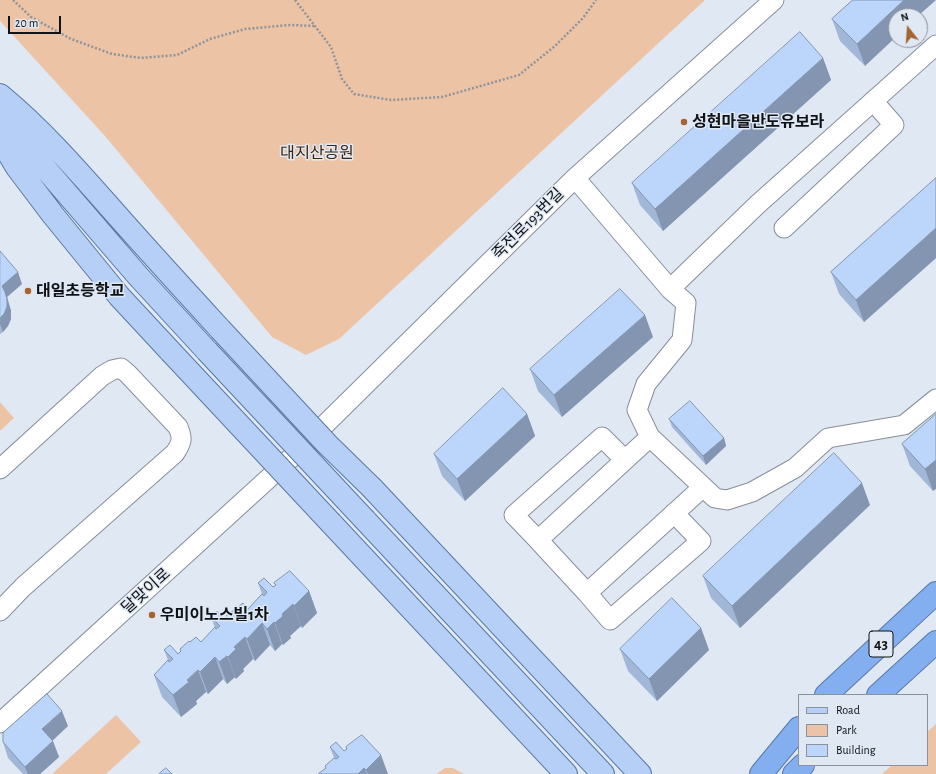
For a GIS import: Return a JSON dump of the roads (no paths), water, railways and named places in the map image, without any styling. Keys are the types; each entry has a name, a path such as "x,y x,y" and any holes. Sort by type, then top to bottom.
{"highway":[{"name":"43","path":"827,694 936,593"},
{"name":"43","path":"879,694 936,642"},
{"path":"761,774 798,729"},
{"path":"794,774 803,766"}],"main road":[{"path":"0,95 24,115 75,168 156,259 327,444 372,488 640,774"},
{"path":"0,116 138,276 603,774"},
{"path":"0,139 16,166 53,215 119,296 566,774"}],"street":[{"name":"죽전로193번길","path":"291,458 575,178 774,0"},
{"path":"670,289 758,204 936,45"},
{"path":"784,228 894,124 873,101"},
{"path":"575,178 670,289 686,303 682,340 646,384 637,410 650,437 715,498 727,500 752,492 795,468 828,438 904,425 936,399"},
{"path":"0,469 102,376 112,370 121,368 178,427 181,435 181,444 175,453 23,587 0,611"},
{"path":"625,460 602,437 514,516 587,592 610,620 701,541 674,514"},
{"path":"538,540 650,437"},
{"name":"달맞이로","path":"0,723 291,458"},
{"path":"587,592 703,487"}],"place":[{"name":"성현마을반도유보라","path":"684,122"},
{"name":"대일초등학교","path":"28,291"},
{"name":"우미이노스빌1차","path":"152,615"}],"park label":[{"name":"대지산공원","path":"317,153"}]}
